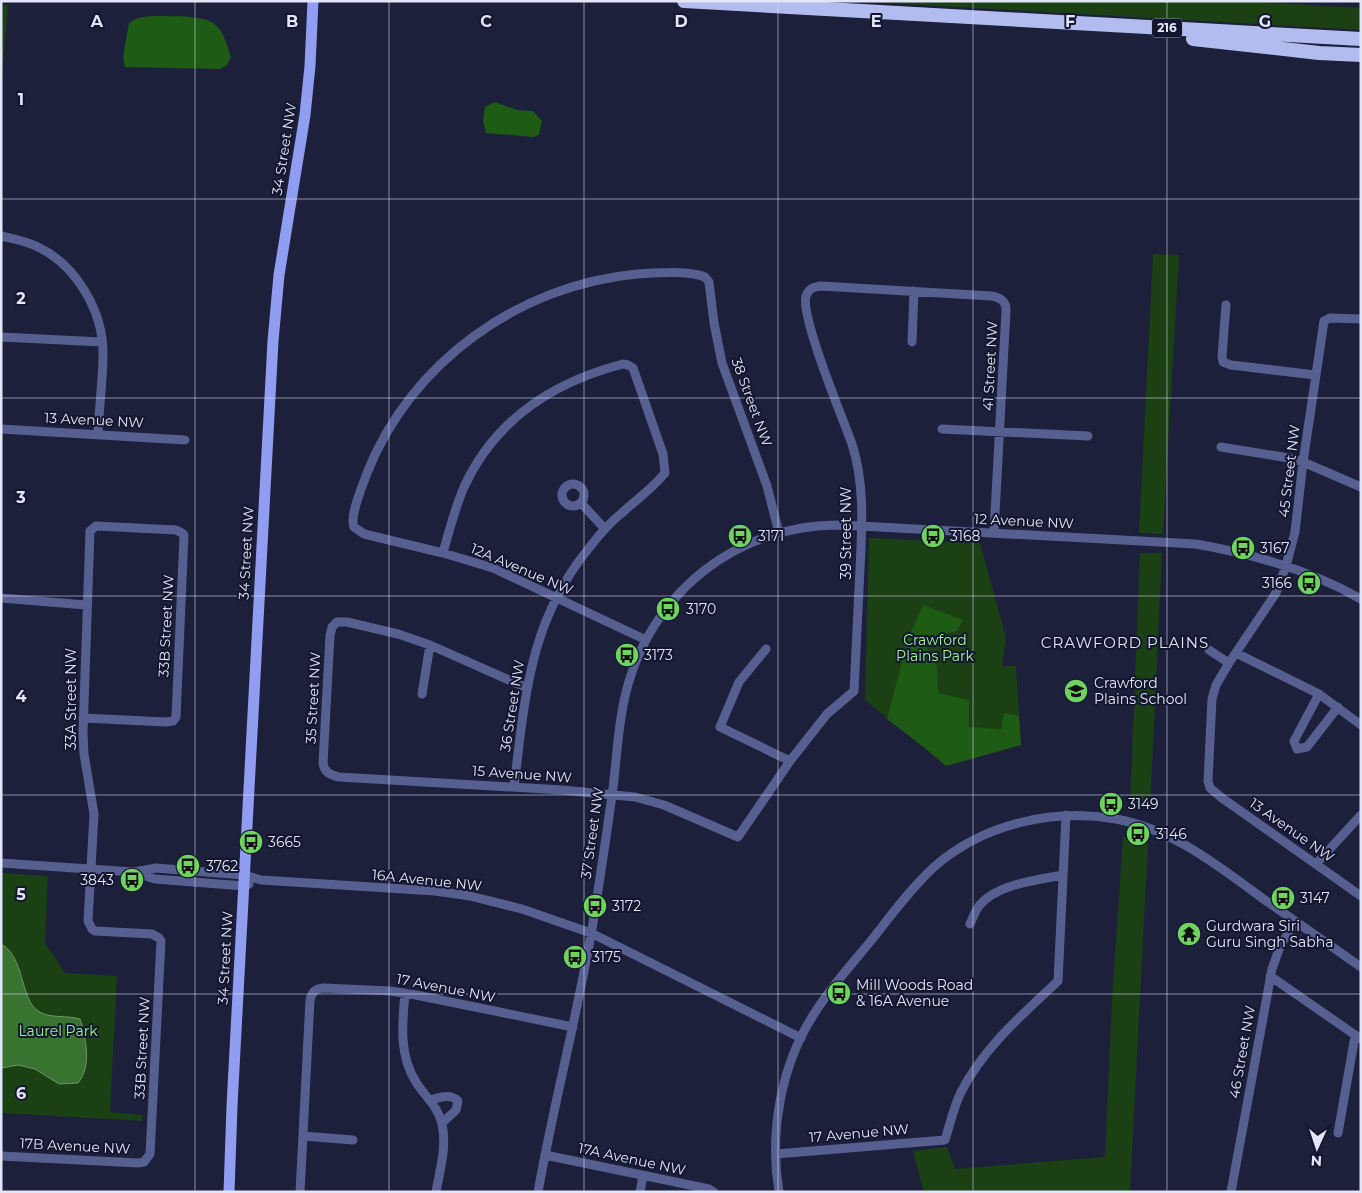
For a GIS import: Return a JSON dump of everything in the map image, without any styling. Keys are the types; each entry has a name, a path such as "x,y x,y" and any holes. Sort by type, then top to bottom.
{"highway":[{"name":"216","path":"684,1 1361,39"},
{"path":"974,17 1319,53 1361,55"}],"main road":[{"name":"34 Street NW","path":"229,1192 273,341 279,275 305,115 313,3"},
{"name":"34 Street NW","path":"225,1192 232,1106"}],"street":[{"path":"1,236 39,248 64,265 80,284 97,320 102,342 98,434"},
{"path":"14,250 17,240"},
{"name":"38 Street NW","path":"354,527 352,521 363,484 389,428 409,400 449,355 487,326 516,309 546,296 586,283 615,277 656,273 699,275 707,278 709,282 722,363 767,486 779,533"},
{"name":"39 Street NW","path":"738,837 790,761 827,714 854,691 862,495 852,446 812,330 806,300 810,289 821,286 914,292"},
{"path":"912,342 914,292"},
{"name":"41 Street NW","path":"914,292 991,296 999,298 1004,302 1006,308 994,532"},
{"path":"1226,305 1223,362 1231,365 1315,375"},
{"name":"45 Street NW","path":"1209,784 1212,699 1216,685 1276,592 1286,566 1295,532 1302,462 1324,320 1330,318 1361,318"},
{"path":"1,337 102,342"},
{"name":"36 Street NW","path":"444,553 453,518 468,480 486,451 506,426 530,405 566,383 609,367 623,364 628,365 636,373 663,454 665,473 658,482 621,513 606,529 581,558 557,598 536,647 526,688 514,787"},
{"name":"13 Avenue NW","path":"1,429 185,440"},
{"name":"41 Street NW","path":"942,429 1088,436"},
{"path":"1221,447 1289,458 1361,487"},
{"path":"580,503 606,529"},
{"name":"12 Avenue NW","path":"690,582 736,550 779,533 827,525 994,532 1196,544 1254,556 1286,566 1361,599"},
{"name":"33B Street NW","path":"83,718 166,722 173,721 176,717 184,535 176,530 96,526 92,528"},
{"name":"12A Avenue NW","path":"354,527 364,534 444,553 493,568 646,640"},
{"name":"33A Street NW","path":"92,528 90,531 86,605 83,718 84,754 94,814 88,921 92,929 100,932 152,934 159,938"},
{"name":"37 Street NW","path":"538,1192 591,933 626,693 634,667 646,640 670,603 690,582"},
{"path":"1,598 86,605"},
{"name":"35 Street NW","path":"327,773 323,763 330,636 334,625 344,622 398,634 430,644"},
{"path":"422,694 430,644 526,688"},
{"path":"766,648 739,682 720,727 790,761"},
{"path":"1209,650 1229,663"},
{"path":"1236,653 1319,694 1361,725"},
{"path":"1319,694 1294,742 1297,749 1307,747 1338,707"},
{"name":"15 Avenue NW","path":"327,773 339,776 635,797 655,802 738,837"},
{"name":"13 Avenue NW","path":"1209,784 1222,798 1361,896"},
{"path":"970,924 977,907 984,900 1007,887 1064,875 1066,815"},
{"path":"779,1192 776,1154 781,1095 789,1068 815,1012 912,890 939,863 965,845 995,831 1026,821 1066,815 1117,819 1150,828 1169,836 1208,859 1361,967"},
{"path":"1316,864 1361,815"},
{"name":"16A Avenue NW","path":"1,863 134,872 155,880 261,880 406,889 453,894 522,909 591,933 802,1038"},
{"name":"17 Avenue NW","path":"776,1154 945,1140 962,1090 989,1048 1058,981 1064,875"},
{"name":"46 Street NW","path":"1231,1192 1270,976 1278,950 1296,922"},
{"name":"33B Street NW","path":"147,1160 150,1154 162,945 159,938"},
{"path":"1270,976 1358,1038 1338,1133"},
{"name":"17 Avenue NW","path":"303,1136 310,1000 313,991 324,988 405,993 573,1027"},
{"path":"405,993 403,1043 406,1062 415,1082 438,1112 442,1123 444,1146 436,1192"},
{"path":"430,1100 450,1096 458,1101 456,1110 442,1123"},
{"path":"300,1192 303,1136 353,1140"},
{"name":"17A Avenue NW","path":"545,1155 709,1189 714,1192"},
{"name":"17B Avenue NW","path":"1,1156 138,1163 147,1160"},
{"path":"640,1192 643,1176"}],"green space":[{"path":"852,1 1247,1 1361,8 1361,30"},
{"path":"1,5 8,5 1,90"},
{"path":"1153,254 1179,255 1163,534 1139,533"},
{"name":"Crawford Plains Park","path":"869,538 980,543 1006,638 1002,666 1016,666 1021,745 946,766 865,700"},
{"path":"1140,553 1162,553 1150,810 1130,805"},
{"path":"1123,837 1148,843 1130,1192 924,1192 913,1151 947,1147 955,1169 1105,1157 1112,1001"},
{"name":"Laurel Park","path":"1,873 48,876 45,943 65,973 117,976 110,1112 142,1115 142,1121 1,1113"}],"shaded area":[{"path":"152,16 178,16 201,19 215,24 223,36 231,57 227,65 220,69 125,67 123,57 129,23 140,18"},
{"path":"495,102 517,110 533,111 542,121 539,135 533,137 486,133 483,121 485,107"},
{"path":"923,605 963,620 957,631 938,636 926,646 937,666 938,693 969,700 969,727 1001,729 1004,713 1019,716 1021,745 946,766 887,719 908,639"},
{"path":"1,944 9,950 14,958 28,997 38,1011 53,1016 80,1019 86,1044 86,1061 85,1069 78,1083 59,1084 35,1069 18,1065 1,1068"}],"place":[{"name":"3171","path":"740,536"},
{"name":"3168","path":"933,536"},
{"name":"3167","path":"1243,548"},
{"name":"3166","path":"1309,583"},
{"name":"3170","path":"668,609"},
{"name":"3173","path":"627,655"},
{"name":"Crawford Plains School","path":"1076,691"},
{"name":"3149","path":"1111,804"},
{"name":"3146","path":"1138,834"},
{"name":"3665","path":"251,842"},
{"name":"3762","path":"188,866"},
{"name":"3843","path":"132,880"},
{"name":"3147","path":"1283,898"},
{"name":"3172","path":"595,906"},
{"name":"Gurdwara Siri Guru Singh Sabha","path":"1189,934"},
{"name":"3175","path":"575,957"},
{"name":"Mill Woods Road & 16A Avenue","path":"839,993"}],"district":[{"name":"CRAWFORD PLAINS","path":"1125,643"}]}
